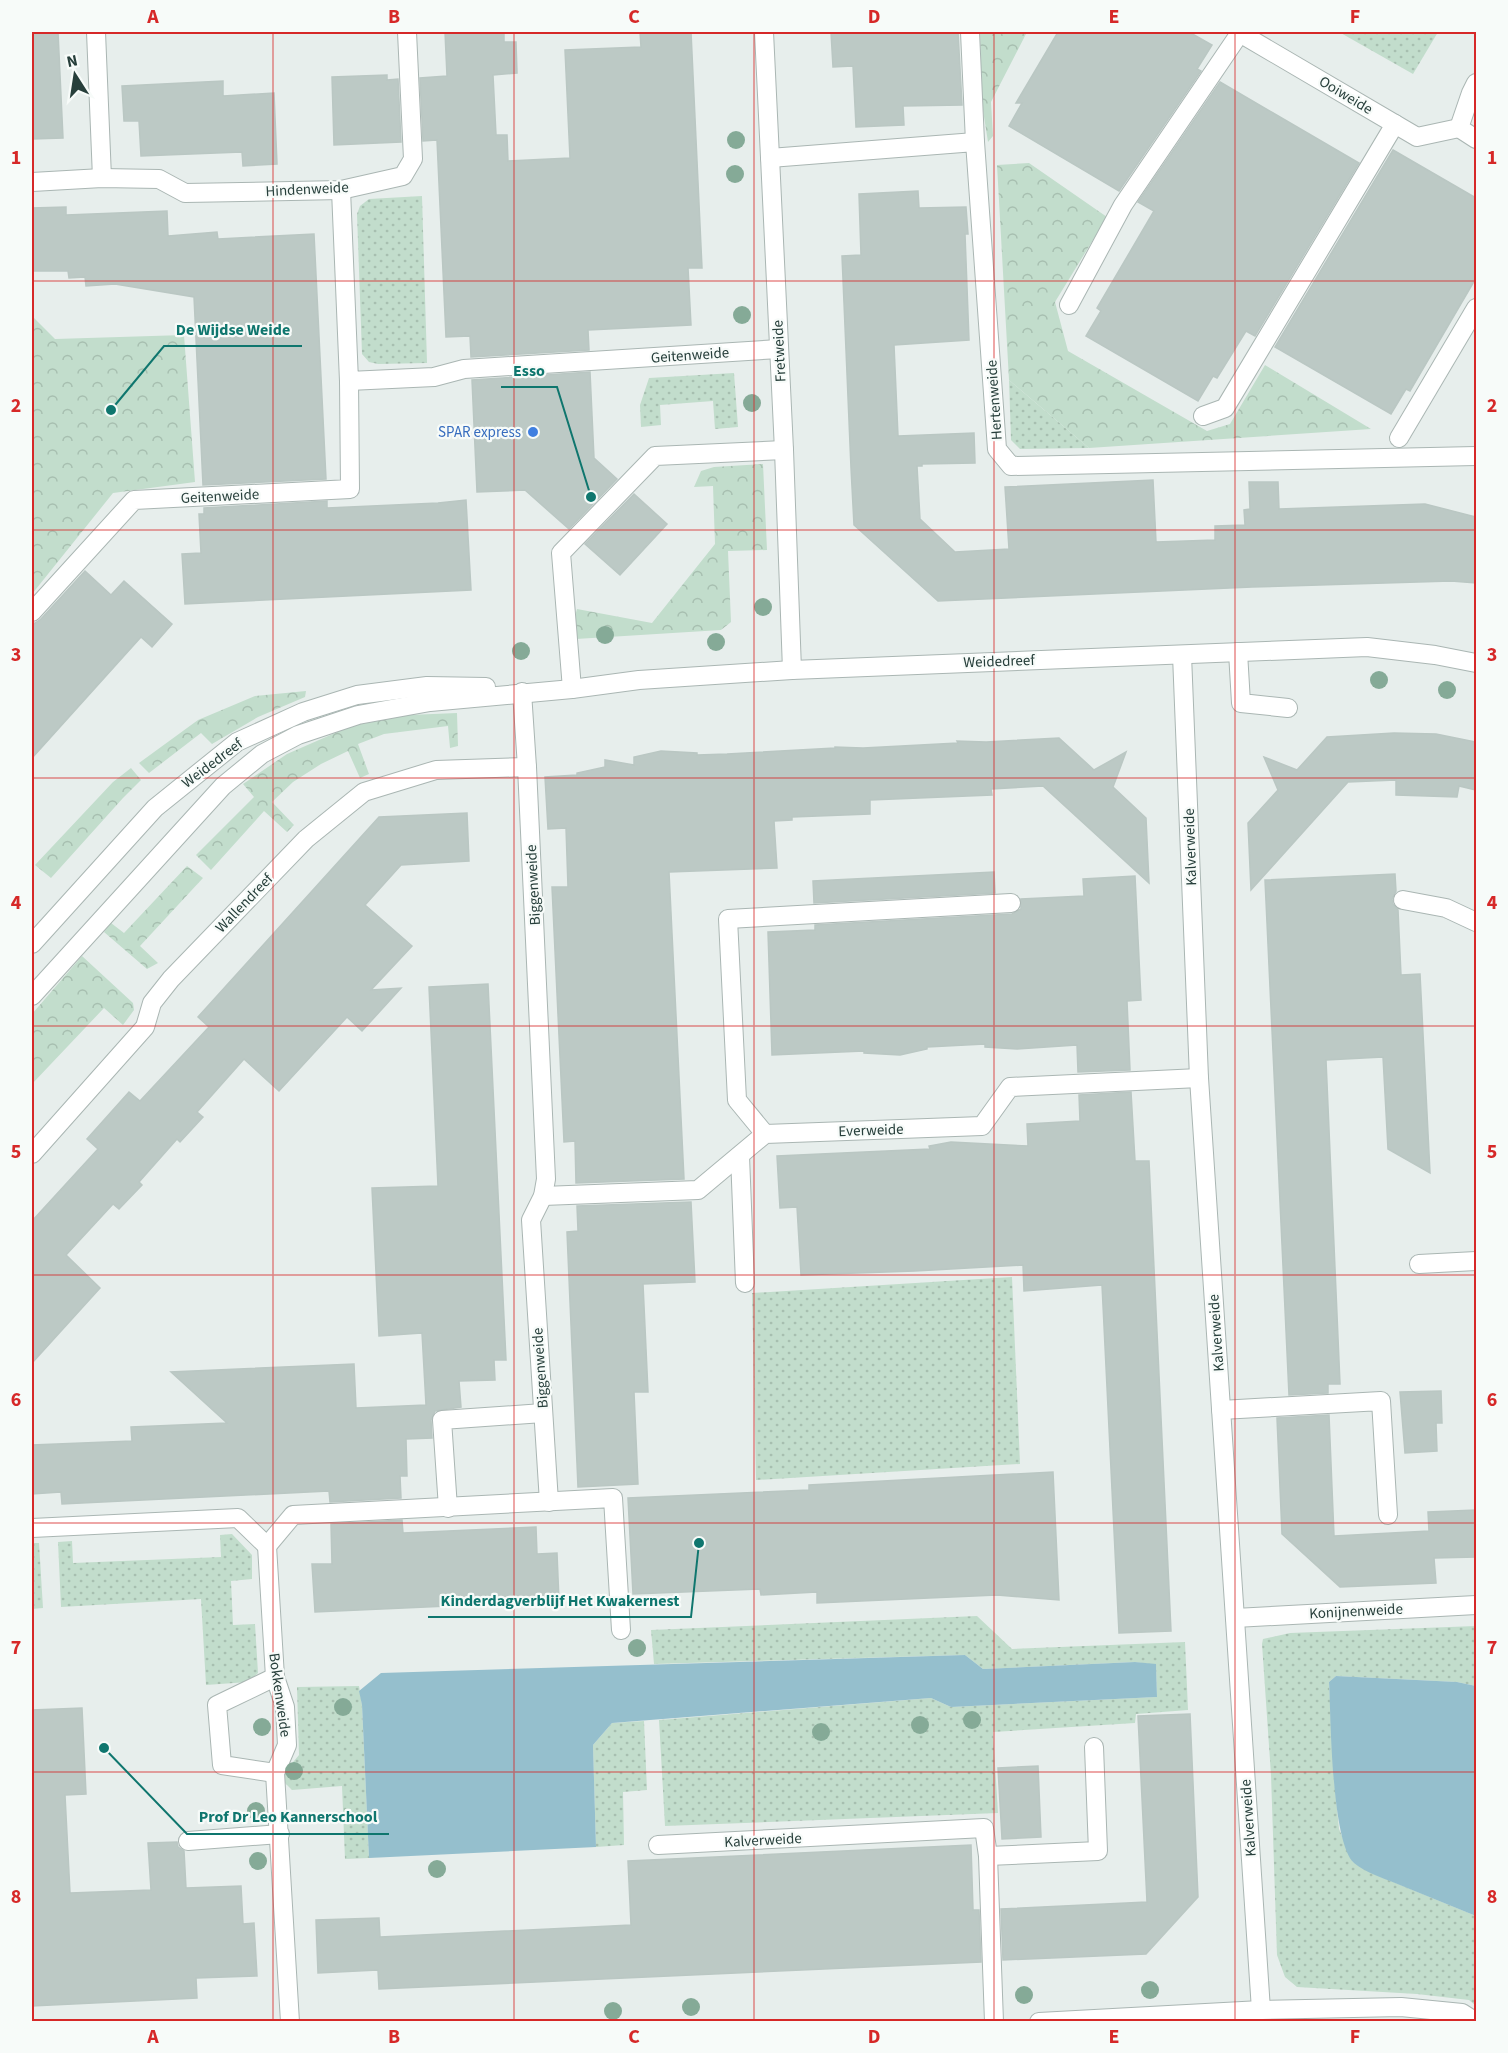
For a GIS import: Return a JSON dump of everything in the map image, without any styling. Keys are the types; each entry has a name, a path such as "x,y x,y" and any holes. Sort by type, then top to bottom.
{"street":[{"path":"96,32 102,178"},
{"name":"Hindenweide","path":"32,182 102,178 159,179 185,194 341,190 403,176 413,159 407,32"},
{"name":"Fretweide","path":"764,32 792,670"},
{"path":"770,158 975,142 970,32"},
{"path":"1069,305 1124,205 1239,32"},
{"name":"Ooiweide","path":"1239,32 1417,137 1459,128"},
{"path":"1476,83 1459,128 1476,139"},
{"path":"1203,416 1225,408 1395,124"},
{"name":"Hertenweide","path":"975,142 997,449 1011,466 1476,456"},
{"name":"Geitenweide","path":"32,612 134,500 351,489 341,190"},
{"path":"1399,438 1476,308"},
{"name":"Geitenweide","path":"349,381 434,377 464,369 779,349"},
{"path":"572,689 561,553 655,456 784,450"},
{"name":"Weidedreef","path":"32,996 223,786 262,754 298,735 358,715 430,702 522,692 572,689 639,680 792,670 1367,647 1435,655 1476,663"},
{"path":"1238,652 1241,704 1288,708"},
{"name":"Kalverweide","path":"1182,655 1199,1078 1261,2010"},
{"name":"Weidedreef","path":"32,944 155,808 237,742 303,712 357,695 427,686 480,686 522,692"},
{"name":"Biggenweide","path":"522,692 546,1179 543,1196 531,1220 549,1502"},
{"name":"Wallendreef","path":"32,1154 145,1027 152,1003 171,979 306,839 364,792 436,770 527,767"},
{"path":"1403,900 1446,908 1476,922"},
{"path":"543,1196 698,1190 765,1134 737,1100 728,919 1011,903"},
{"name":"Everweide","path":"765,1134 982,1126 1010,1087 1199,1078"},
{"path":"740,1156 745,1283"},
{"path":"1419,1264 1476,1261"},
{"path":"1221,1410 1381,1401 1388,1515"},
{"path":"448,1508 442,1419 543,1413"},
{"path":"32,1528 238,1518 267,1546 293,1515 614,1498 621,1630"},
{"name":"Bokkenweide","path":"267,1546 275,1677 285,1707 287,1745 275,1773 290,2022"},
{"name":"Konijnenweide","path":"1235,1618 1476,1605"},
{"path":"275,1677 217,1705 222,1765 275,1773"},
{"path":"988,1856 1098,1851 1094,1747"},
{"name":"Kalverweide","path":"658,1845 984,1828 988,1856 994,2022"},
{"path":"188,1841 280,1834"},
{"path":"1039,2022 1261,2010 1401,2007 1462,2013 1476,2022"}],"green space":[{"path":"980,32 1027,32 991,102 993,136 988,142 982,104"},
{"path":"1339,32 1438,32 1413,74"},
{"path":"1029,163 1107,217 1055,302 1068,351 1207,431 1230,424 1265,365 1371,429 1089,448 1009,380 997,165"},
{"path":"422,196 427,363 378,364 369,362 362,354 357,214 360,206 369,199"},
{"path":"32,316 55,339 184,335 195,482 113,493 32,594"},
{"path":"734,373 738,427 715,429 713,401 660,405 661,425 641,427 640,405 649,378"},
{"path":"1009,380 1089,448 1020,449 1011,440"},
{"path":"763,464 767,550 728,551 731,622 721,630 576,639 574,620 577,609 652,623 715,544 713,486 694,487 701,471 714,467"},
{"path":"306,691 305,697 258,717 212,744 201,733 149,773 139,763 198,720 255,696"},
{"path":"457,713 458,746 450,748 448,726 384,734 358,744 369,774 360,778 348,751 321,764 293,782 272,802 294,825 287,832 264,811 211,870 196,855 254,797 243,784 287,754 351,726 409,715"},
{"path":"131,768 141,780 51,878 35,865 113,782"},
{"path":"187,866 203,878 140,946 158,963 147,969 104,932 111,923 124,933"},
{"path":"82,956 133,1003 134,1010 123,1025 104,1008 32,1084 32,1014"},
{"path":"1012,1277 1020,1464 756,1480 752,1293"},
{"path":"232,1534 252,1555 252,1579 231,1581 233,1625 255,1624 258,1673 248,1682 206,1685 201,1599 61,1607 58,1542 72,1541 73,1563 221,1557 220,1535"},
{"path":"32,1543 39,1543 43,1608 32,1609"},
{"path":"977,1616 1012,1649 1185,1642 1188,1710 1136,1714 1135,1723 993,1732 998,1813 665,1826 659,1720 931,1698 951,1707 1157,1697 1156,1665 1135,1662 983,1669 965,1655 654,1664 651,1630"},
{"path":"1476,1626 1476,1686 1457,1682 1336,1676 1329,1682 1339,1829 1353,1862 1374,1874 1476,1916 1476,2006 1469,2000 1417,1994 1297,1987 1285,1977 1277,1955 1271,1775 1263,1639 1290,1633"},
{"path":"359,1686 362,1705 369,1858 345,1859 342,1786 292,1790 284,1782 283,1774 299,1755 297,1687"},
{"path":"644,1721 647,1790 623,1792 624,1845 596,1847 593,1745 612,1723"}],"water":[{"path":"965,1655 983,1669 1135,1662 1156,1664 1157,1697 951,1707 931,1698 612,1723 593,1745 596,1847 369,1858 362,1705 359,1691 381,1673"},
{"path":"1336,1676 1457,1682 1476,1686 1476,1916 1368,1872 1354,1863 1346,1851 1337,1805 1332,1749 1329,1682"}],"building":[{"path":"32,32 58,32 63,138 32,139"},
{"path":"445,32 504,32 504,42 516,42 517,73 493,75 496,135 507,135 508,161 570,158 565,50 641,47 640,32 691,32 702,268 688,268 691,325 588,330 589,350 471,357 470,336 446,337 437,140 423,141 420,78 447,76"},
{"path":"831,32 958,32 962,105 903,106 904,125 856,127 853,66 833,67"},
{"path":"1058,32 1189,32 1212,45 1197,69 1201,71 1119,191 1009,126 1022,103 1016,103"},
{"path":"387,75 387,80 398,79 401,142 334,145 332,77"},
{"path":"223,81 223,96 274,93 277,164 243,166 242,152 141,156 139,121 124,121 122,86"},
{"path":"1220,82 1359,163 1255,336 1246,331 1217,378 1213,376 1198,401 1086,336 1101,311 1097,308 1154,211 1138,202"},
{"path":"1393,150 1476,198 1476,278 1410,391 1406,389 1391,414 1275,347"},
{"path":"918,191 919,208 966,207 969,340 894,345 898,436 974,433 975,463 917,466 920,519 955,552 1009,549 1005,487 1153,480 1156,542 1215,540 1215,526 1245,525 1244,510 1250,509 1249,482 1278,482 1279,509 1425,504 1476,517 1476,583 1451,581 1252,587 938,601 854,525 851,468 842,256 861,255 859,194"},
{"path":"66,207 66,215 167,211 168,236 217,232 218,239 314,234 326,479 203,485 194,297 115,284 86,286 85,277 69,278 68,271 32,271 32,208"},
{"path":"590,372 594,458 617,479 569,529 525,490 477,492 472,380"},
{"path":"634,494 667,524 620,575 585,544"},
{"path":"466,500 471,590 185,604 182,554 201,553 199,514 204,514 204,508 327,501 327,508"},
{"path":"85,571 111,595 124,581 172,624 152,647 141,637 32,758 32,625 40,620"},
{"path":"1394,733 1436,734 1476,742 1476,790 1459,786 1457,797 1396,795 1396,780 1348,782 1251,890 1248,823 1278,790 1264,757 1297,770 1327,737"},
{"path":"1059,738 1094,770 1126,752 1113,787 1146,818 1149,883 1043,786 991,789 992,795 870,800 870,814 792,817 792,820 774,821 777,868 669,872 684,1179 576,1183 575,1141 564,1142 552,887 568,887 566,828 548,829 545,777 577,775 577,773 605,767 605,760 634,765 634,757 661,751 697,753 697,755"},
{"path":"467,813 469,861 401,865 365,905 412,946 371,990 401,988 362,1031 347,1017 279,1091 244,1059 197,1112 203,1117 180,1142 177,1139 139,1182 142,1185 119,1209 113,1204 66,1255 100,1288 32,1363 32,1221 98,1149 87,1139 129,1092 140,1101 209,1027 198,1017 379,817"},
{"path":"994,872 995,893 814,903 813,881"},
{"path":"1395,874 1396,891 1392,899 1398,910 1401,975 1420,974 1430,1173 1388,1149 1383,1057 1326,1060 1340,1384 1328,1384 1328,1393 1289,1395 1265,880"},
{"path":"1135,876 1141,1000 1127,1001 1130,1070 1078,1072 1077,1045 1017,1049 985,1047 985,1044 927,1047 927,1049 900,1055 864,1053 864,1051 772,1055 768,932 815,930 815,925 1012,914 1021,909 1021,899 1084,896 1083,879"},
{"path":"488,984 506,1360 494,1360 495,1380 459,1381 461,1407 435,1411 431,1420 432,1438 406,1439 407,1476 400,1476 401,1498 330,1502 329,1491 62,1504 61,1492 32,1494 32,1445 132,1441 131,1427 227,1423 171,1372 354,1364 356,1408 426,1405 422,1333 379,1336 372,1188 438,1186 429,987"},
{"path":"1131,1092 1135,1161 1149,1161 1171,1631 1119,1633 1102,1285 1024,1291 1023,1265 801,1275 797,1207 780,1208 777,1156 930,1149 929,1146 951,1142 1028,1146 1027,1124 1080,1121 1079,1095"},
{"path":"691,1202 695,1282 643,1284 648,1392 634,1392 638,1484 578,1487 567,1232 578,1231 577,1206"},
{"path":"1441,1391 1442,1423 1436,1423 1437,1451 1405,1453 1400,1392"},
{"path":"1329,1415 1334,1536 1429,1531 1428,1512 1476,1510 1476,1557 1434,1558 1436,1583 1340,1587 1282,1534 1277,1418"},
{"path":"1053,1472 1059,1600 997,1595 817,1603 817,1592 761,1595 760,1589 633,1594 628,1498 809,1490 809,1485"},
{"path":"402,1520 403,1533 536,1527 537,1554 557,1553 559,1601 315,1612 312,1564 332,1564 331,1524"},
{"path":"82,1708 86,1794 65,1795 70,1893 151,1890 148,1843 177,1842 178,1847 184,1851 186,1888 241,1886 243,1924 254,1923 257,1976 196,1978 197,1998 32,2006 32,1710"},
{"path":"1190,1714 1198,1897 1146,1954 1003,1960 1001,1909 1147,1902 1138,1716"},
{"path":"1038,1766 1041,1837 1002,1839 998,1768"},
{"path":"971,1845 973,1910 979,1910 981,1962 379,1989 378,1970 318,1973 316,1920 379,1918 380,1937 631,1925 628,1861"}],"place":[{"name":"De Wijdse Weide","path":"111,410"},
{"name":"SPAR express","path":"533,432"},
{"name":"Esso","path":"591,497"},
{"name":"Kinderdagverblijf Het Kwakernest","path":"699,1543"},
{"name":"Prof Dr Leo Kannerschool","path":"104,1748"}]}
